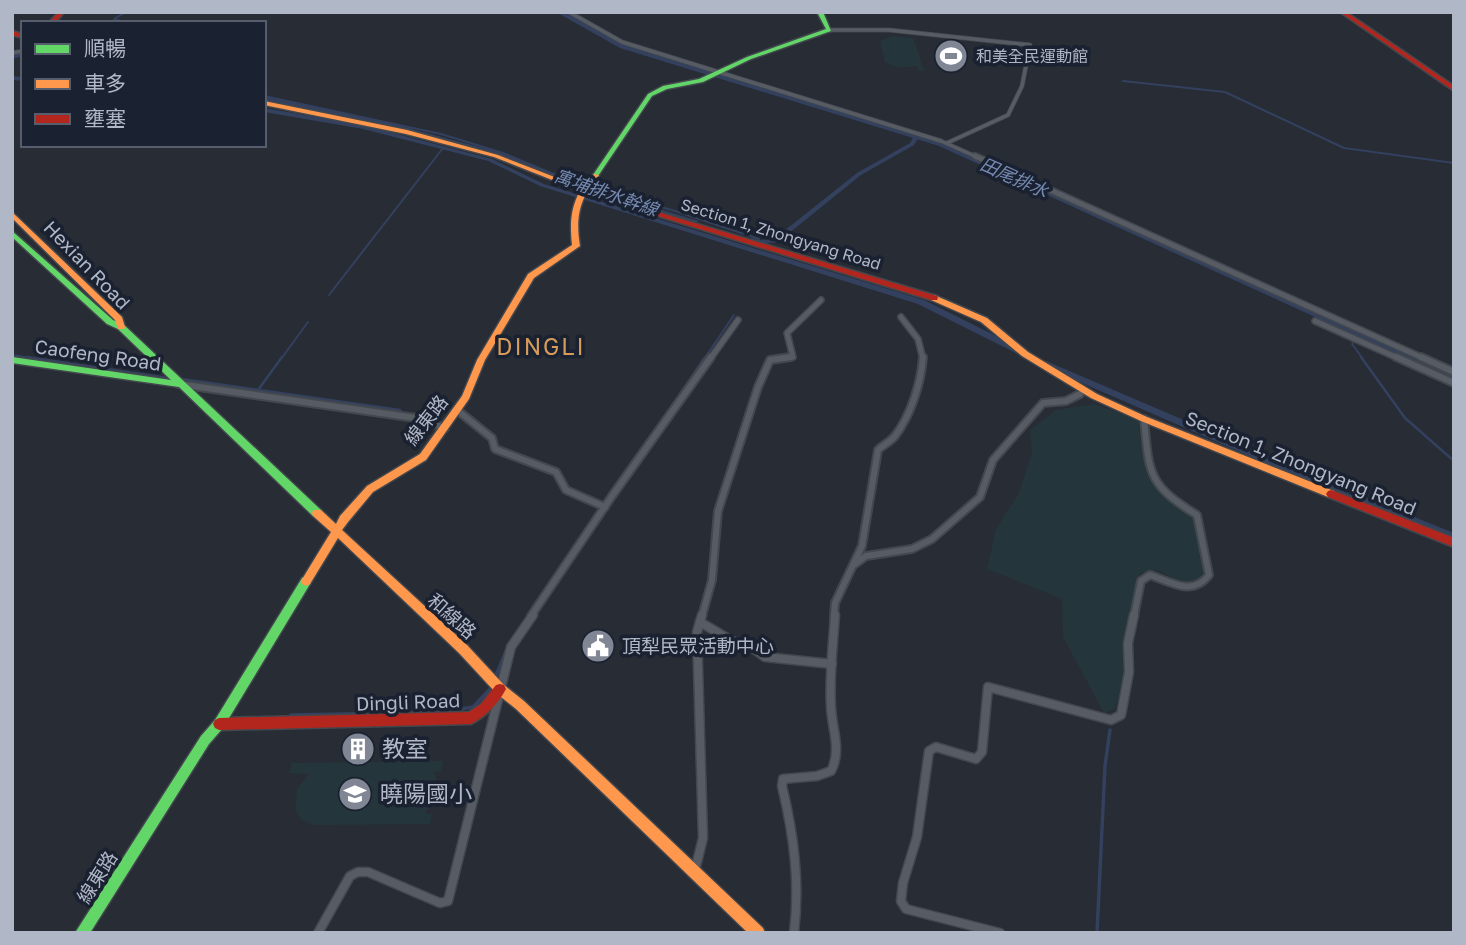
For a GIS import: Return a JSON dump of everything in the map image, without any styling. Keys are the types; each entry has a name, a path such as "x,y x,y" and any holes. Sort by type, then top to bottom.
{"street":[{"path":"569,12 622,42 715,74 918,132 1454,372"},
{"path":"820,12 829,30 889,30 1030,45 1017,101 1011,114 962,134 947,144"},
{"path":"1345,12 1454,87"},
{"name":"線東路","path":"82,933 205,740 219,724 344,519 370,489 422,457 466,397 481,360 531,276 576,246 573,226 582,190 636,119 650,95 665,87 715,74 749,58 829,30"},
{"name":"Section 1, Zhongyang Road","path":"266,103 407,132 485,153 582,190 922,293 984,320 1025,354 1094,396 1144,419 1454,543"},
{"path":"984,169 990,163"},
{"name":"Hexian Road","path":"12,214 119,319 121,327"},
{"name":"Hexian Road","path":"12,233 100,313 121,327"},
{"path":"694,872 703,838 697,645 700,622 712,580 718,511 758,387 771,358 793,357 786,332 821,300"},
{"path":"793,933 798,893 797,852 782,786 783,779 817,776 831,771 836,761 837,748 831,707 835,603 862,546 878,450 881,445 891,441 904,421 921,376 923,354 919,341 901,317"},
{"name":"Dingli Road","path":"219,724 471,718 485,708 500,689 511,647 605,507 738,320"},
{"path":"1315,321 1454,383"},
{"name":"和線路","path":"121,327 178,384 463,649 500,689 520,705 758,933"},
{"name":"Caofeng Road","path":"12,360 178,384"},
{"path":"178,384 416,418 428,425 445,428"},
{"path":"853,565 866,556 912,549 932,539 980,497 992,460 1043,403 1066,401 1080,394"},
{"path":"457,411 492,438 495,449 556,472 566,490 605,507"},
{"path":"1000,933 906,909 901,901 903,883 917,837 929,751 936,747 976,759 982,752 988,687 1111,720 1121,715 1129,672 1128,643 1141,581 1150,575 1182,587 1195,588 1204,584 1209,575 1200,520 1194,513 1168,497 1148,465 1144,419"},
{"path":"700,622 732,641 753,648 765,657 832,664"},
{"path":"318,933 349,876 358,872 368,872 440,903 448,901 500,689"}],"shaded area":[{"path":"892,36 913,38 924,71 919,71 916,66 899,68 885,62 880,41"},
{"path":"1094,404 1138,419 1142,451 1151,478 1167,499 1195,517 1204,569 1198,584 1174,579 1158,570 1140,573 1124,639 1123,677 1115,709 1104,713 1063,637 1062,599 987,569 996,529 1019,493 1032,453 1030,430 1056,410"},
{"path":"443,761 441,771 434,772 436,794 425,813 432,814 430,824 313,825 302,820 295,810 297,789 309,774 289,773 292,763"}],"water":[{"name":"田尾排水","path":"556,12 567,12 621,43 938,142 1454,374 1454,380 939,146 620,48"}],"waterway":[{"path":"121,21 114,19 126,12"},
{"name":"寓埔排水幹線","path":"12,57 21,55"},
{"path":"12,78 21,79"},
{"path":"1123,81 1225,92 1344,148 1454,163"},
{"name":"寓埔排水幹線","path":"266,96 441,134 503,153 573,182 675,211 759,239"},
{"name":"寓埔排水幹線","path":"266,98 382,123 496,153 588,189 696,221"},
{"path":"266,110 363,127 490,160 542,185 921,302 1021,352"},
{"name":"寓埔排水幹線","path":"752,240 776,241 859,174 912,144 917,135"},
{"path":"329,295 443,148"},
{"path":"704,359 734,315"},
{"path":"281,359 308,322"},
{"path":"1355,340 1352,344 1363,359"},
{"path":"12,355 39,359"},
{"path":"27,357 168,378"},
{"path":"258,390 282,357"},
{"path":"672,406 705,357"},
{"path":"1361,357 1405,418 1454,461"},
{"path":"1046,364 1347,494 1454,537"},
{"path":"175,378 258,390"},
{"path":"258,390 400,410"},
{"path":"527,616 573,549"},
{"path":"508,645 529,615"},
{"path":"495,678 506,651"},
{"path":"291,715 440,712 473,707 492,687"},
{"path":"1097,933 1105,766 1110,730"}],"traffic: fast":[{"path":"596,175 650,95 665,87 701,81 749,58 829,30 820,12"},
{"path":"12,233 110,322 121,327 317,513"},
{"path":"12,360 178,384"},
{"path":"82,933 205,740 219,724 306,581"}],"traffic: slow":[{"path":"266,103 407,132 496,156 598,196"},
{"path":"306,581 344,519 370,489 423,457 466,397 481,360 531,276 576,246 576,208 583,192 596,175"},
{"path":"12,214 119,319 121,327"},
{"path":"934,298 984,320 1025,354 1094,396 1144,419 1331,494"},
{"path":"317,513 463,649 500,689 520,705 758,933"}],"traffic: jam":[{"path":"53,21 62,12"},
{"path":"1342,12 1454,89"},
{"path":"12,33 21,35"},
{"path":"598,196 934,298"},
{"path":"1331,494 1454,543"},
{"path":"219,724 471,718 485,708 500,689"}],"place":[{"name":"和美全民運動館","path":"951,56"},
{"name":"頂犁民眾活動中心","path":"598,646"},
{"name":"教室","path":"358,749"},
{"name":"曉陽國小","path":"355,794"}],"district":[{"name":"DINGLI","path":"541,347"}]}
